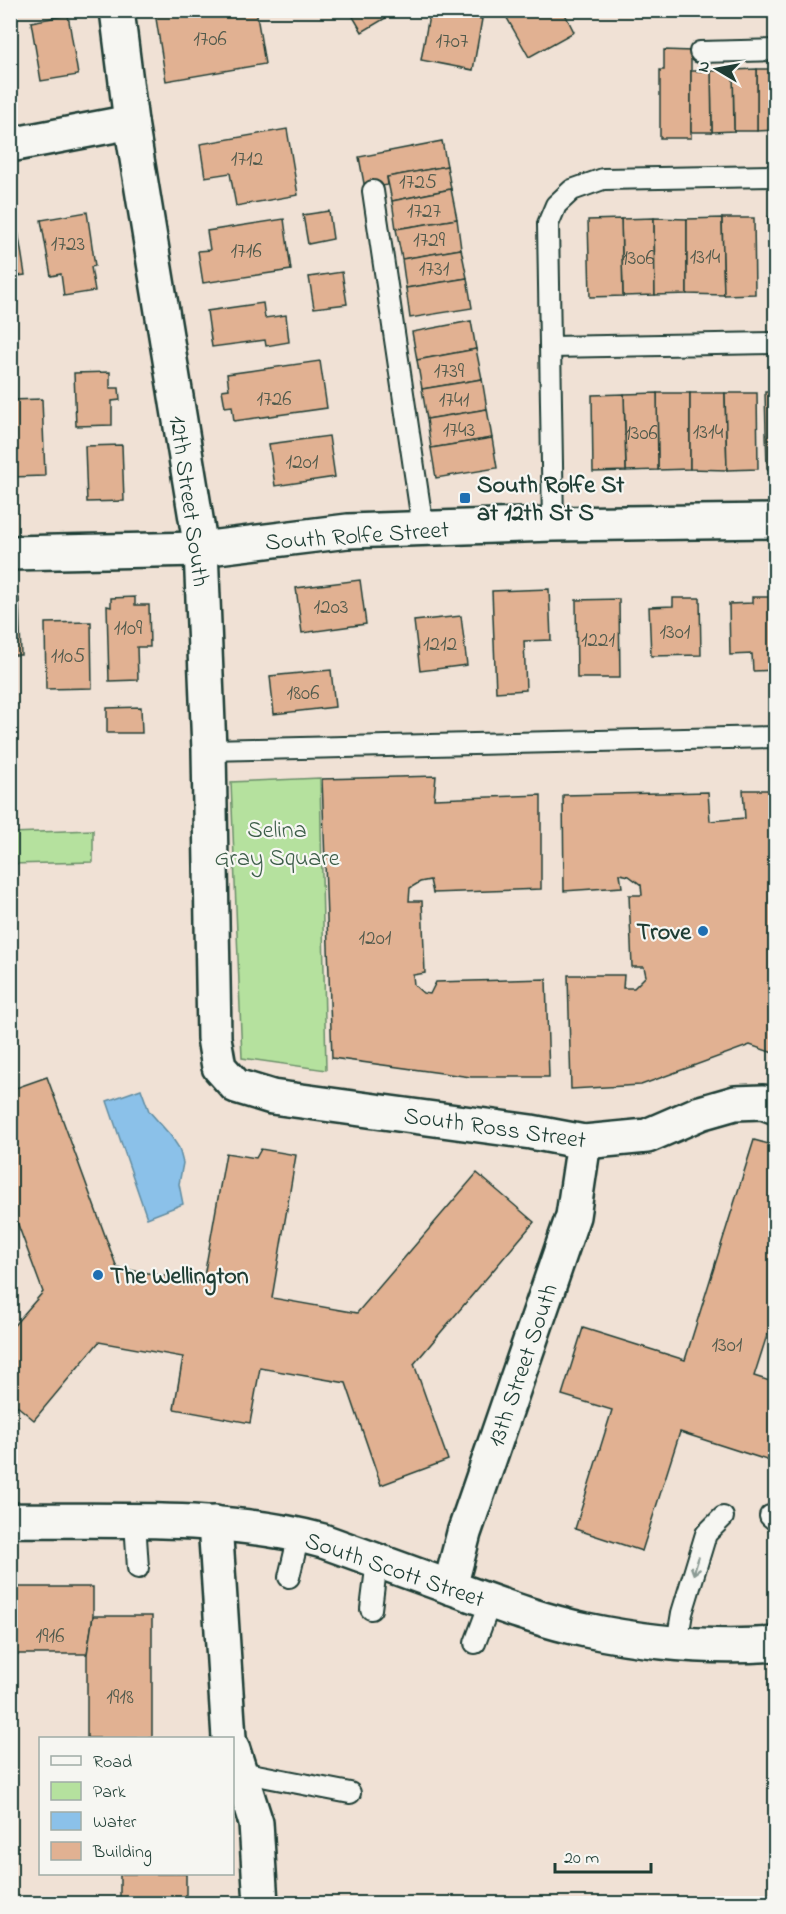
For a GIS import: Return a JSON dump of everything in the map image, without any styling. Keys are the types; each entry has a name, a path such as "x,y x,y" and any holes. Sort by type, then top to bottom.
{"street":[{"name":"12th Street South","path":"117,10 130,122 201,549 209,750 214,1038 219,1067"},
{"path":"10,145 130,122"},
{"name":"South Rolfe Street","path":"10,553 201,549 348,531 553,524 776,521"},
{"name":"South Ross Street","path":"219,1067 236,1086 272,1096 531,1132 584,1142 647,1136 700,1113 735,1103 763,1102 776,1107"},
{"name":"13th Street South","path":"450,1587 464,1533 573,1216 584,1142"},
{"name":"South Scott Street","path":"10,1520 215,1523 299,1535 323,1541 490,1603 584,1630 677,1643 744,1646 776,1644"},
{"path":"215,1523 229,1737"},
{"path":"237,1760 256,1823 261,1904"}],"lane":[{"path":"700,52 776,50"},
{"path":"553,524 548,224 556,205 572,190 603,179 776,176"},
{"path":"374,191 423,528"},
{"path":"550,347 776,343"},
{"path":"209,750 776,737"},
{"path":"677,1643 682,1612 706,1534 723,1517"},
{"path":"135,1522 138,1568"},
{"path":"289,1577 299,1535"},
{"path":"371,1609 377,1561"},
{"path":"475,1643 490,1603"},
{"path":"237,1760 350,1793"}],"green space":[{"name":"Selina Gray Square","path":"320,778 326,1070 242,1058 231,782"},
{"path":"93,830 93,862 11,864 11,833"}],"water":[{"path":"141,1089 149,1111 179,1148 183,1163 179,1184 183,1204 147,1218 107,1101"}],"building":[{"path":"163,10 256,10 265,64 166,81 155,12"},
{"path":"349,10 399,10 362,32"},
{"path":"430,10 457,10 457,14 482,19 473,70 421,60"},
{"path":"563,10 574,32 529,57 503,11"},
{"path":"68,15 78,75 41,81 31,22"},
{"path":"664,50 691,51 691,138 660,138 660,70 664,70"},
{"path":"757,69 776,69 776,130 757,131"},
{"path":"757,69 757,131 734,131 733,70"},
{"path":"733,70 734,131 712,132 711,71"},
{"path":"691,71 711,71 712,132 691,132"},
{"path":"287,129 298,195 236,206 230,173 205,177 200,144"},
{"path":"442,141 447,166 387,177 388,185 365,189 359,157"},
{"path":"447,166 451,189 392,201 387,177"},
{"path":"451,189 457,219 396,229 392,201"},
{"path":"329,211 333,239 308,244 303,215"},
{"path":"87,212 95,266 91,267 95,291 64,296 61,274 51,276 41,220"},
{"path":"768,217 776,217 776,294 770,294"},
{"path":"16,218 25,275 10,277 10,219"},
{"path":"654,218 655,295 623,296 621,219"},
{"path":"654,218 687,219 687,294 655,295"},
{"path":"722,218 724,295 687,294 687,219"},
{"path":"722,218 754,218 755,294 724,295"},
{"path":"284,219 291,270 203,283 198,251 210,250 207,231"},
{"path":"457,219 461,249 402,259 396,229"},
{"path":"621,219 623,296 590,297 588,220"},
{"path":"461,249 467,278 406,288 402,259"},
{"path":"342,272 347,304 314,308 309,277"},
{"path":"467,278 472,308 410,318 406,288"},
{"path":"263,303 265,318 286,315 289,342 266,346 265,340 212,347 207,311"},
{"path":"471,321 476,349 417,360 412,332"},
{"path":"476,349 482,379 422,389 417,360"},
{"path":"320,361 327,408 234,421 232,406 225,407 222,390 229,389 227,374"},
{"path":"110,372 110,388 119,388 120,400 112,401 112,425 76,426 74,373"},
{"path":"482,379 487,409 427,419 422,389"},
{"path":"765,392 776,392 776,469 767,469"},
{"path":"657,393 690,393 690,469 658,470"},
{"path":"657,393 658,470 626,471 624,394"},
{"path":"690,393 725,393 727,470 690,469"},
{"path":"725,393 757,393 758,469 727,470"},
{"path":"624,394 626,471 593,472 592,395"},
{"path":"42,399 45,476 10,477 10,400"},
{"path":"487,409 492,438 431,448 427,419"},
{"path":"329,436 335,477 275,486 269,444"},
{"path":"492,438 497,468 436,478 431,448"},
{"path":"122,445 124,501 87,502 85,446"},
{"path":"360,580 366,624 302,633 296,588"},
{"path":"549,589 551,640 524,641 526,690 496,692 492,591"},
{"path":"135,597 135,605 149,605 150,647 137,647 138,680 109,681 107,606 111,607 111,598"},
{"path":"752,597 776,597 776,670 753,671 752,654 730,655 729,604 752,603"},
{"path":"19,598 21,655 10,655 10,599"},
{"path":"673,598 700,598 701,655 651,656 649,607 673,606"},
{"path":"619,599 620,678 577,678 576,600"},
{"path":"461,616 467,665 420,671 414,621"},
{"path":"91,622 92,688 46,689 45,623"},
{"path":"331,670 335,707 274,714 270,676"},
{"path":"141,707 142,733 107,733 107,708"},
{"path":"436,776 434,799 541,795 541,889 433,893 430,880 420,882 410,888 409,901 422,901 425,973 413,975 414,985 423,993 430,994 436,982 546,979 549,1077 471,1077 332,1058 322,779"},
{"name":"Trove","path":"743,790 776,790 776,1054 750,1045 641,1085 571,1089 568,975 624,975 623,988 634,988 646,976 644,967 632,967 629,895 642,895 641,885 629,876 620,874 622,887 564,891 563,795 708,792 710,821 745,818"},
{"name":"The Wellington","path":"47,1077 117,1268 203,1282 226,1153 256,1158 261,1149 296,1155 272,1298 357,1313 477,1173 534,1222 414,1364 448,1460 381,1485 346,1383 260,1368 250,1423 174,1409 183,1357 99,1342 34,1420 10,1400 10,1330 43,1292 10,1203 10,1090"},
{"path":"754,1140 776,1146 776,1307 754,1376 776,1383 776,1463 680,1432 642,1551 575,1529 612,1410 562,1395 583,1328 685,1360"},
{"path":"10,1587 93,1587 93,1616 87,1654 10,1654"},
{"path":"93,1616 152,1616 152,1737 87,1737 87,1654"},
{"path":"120,1875 186,1875 186,1904 120,1904"}],"place":[{"name":"South Rolfe St at 12th St S","path":"465,498"},
{"name":"Trove","path":"703,931"},
{"name":"The Wellington","path":"98,1275"}]}
